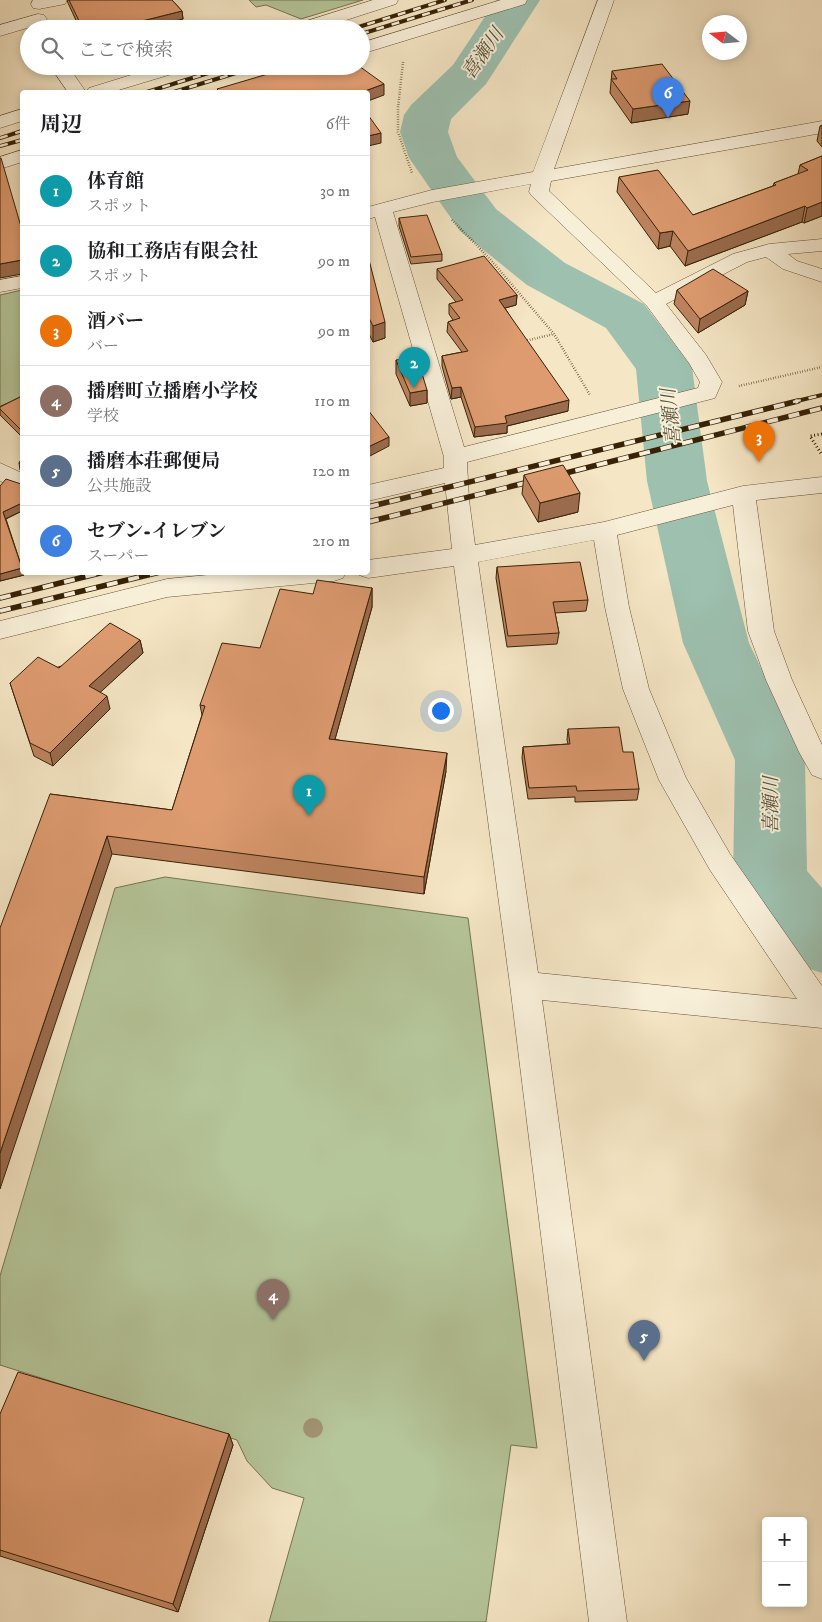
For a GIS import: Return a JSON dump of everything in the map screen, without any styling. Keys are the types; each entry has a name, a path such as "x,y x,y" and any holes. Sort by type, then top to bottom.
{"street":[{"path":"24,20 59,0"},
{"path":"329,20 390,0"},
{"path":"370,46 519,0"},
{"path":"370,492 595,421 707,393 711,382 698,360 654,302 539,192 542,175 606,0"},
{"path":"364,9 400,37"},
{"path":"0,31 20,22"},
{"path":"65,75 76,90"},
{"path":"101,90 150,75"},
{"path":"0,122 20,116"},
{"path":"608,1622 525,985 464,556 454,465 376,211 432,196 542,175 822,127"},
{"path":"0,163 20,157"},
{"path":"654,302 740,258 769,250 815,245 822,226"},
{"path":"769,250 790,265 822,276"},
{"path":"0,286 20,282"},
{"path":"0,471 20,481"},
{"path":"370,569 464,556 604,530 743,494 822,485"},
{"path":"743,494 761,631 779,680 812,752 822,768"},
{"path":"604,530 617,607 636,689 673,780 720,862 822,1013"},
{"path":"0,630 167,588 303,575"},
{"path":"525,985 822,1013"}],"path":[{"path":"400,37 403,70 398,108 398,132 411,171 448,216 490,259 554,334 591,396 595,421"},
{"path":"525,341 554,334"},
{"path":"742,386 822,366"},
{"path":"822,434 810,436 822,455"}],"shaded area":[{"path":"249,0 363,0 301,19 266,5 256,7"},
{"path":"20,290 20,399 0,406 0,295"},
{"path":"165,877 468,918 537,1448 511,1445 486,1622 269,1622 304,1498 272,1488 247,1461 237,1440 0,1365 0,1276 115,888"}],"water":[{"path":"770,878 793,896 822,924 822,958 782,903"}],"building":[{"path":"69,0 172,0 182,11 146,20 79,20"},
{"path":"662,64 690,101 633,109 611,79 617,79 612,71"},
{"path":"370,74 384,84 368,90 217,89 264,75"},
{"path":"370,118 381,133 370,136"},
{"path":"822,156 822,202 807,208 805,206 688,251 673,231 660,233 619,177 658,170 693,215 776,185 774,183 808,170 800,165"},
{"path":"1,158 20,223 20,260 0,264"},
{"path":"427,215 442,254 411,257 399,218"},
{"path":"484,256 517,295 499,300 569,400 505,416 507,423 475,427 461,387 452,388 442,356 468,351 448,322 460,318 449,304 463,300 437,269"},
{"path":"370,264 385,322 373,326 370,320"},
{"path":"713,269 748,291 700,319 677,290"},
{"path":"417,357 427,390 410,393 396,360"},
{"path":"20,397 20,429 0,409 0,407"},
{"path":"370,413 389,437 370,446"},
{"path":"563,465 580,493 540,503 524,475"},
{"path":"6,479 20,484 20,504 3,512 20,562 20,569 0,574 0,486"},
{"path":"580,562 588,600 553,602 559,633 508,636 497,567"},
{"path":"317,580 372,588 329,739 447,753 424,877 107,836 0,1153 0,928 50,794 172,810 205,706 200,705 222,643 260,648 280,589 313,594"},
{"path":"110,623 140,640 89,686 107,696 50,753 30,743 10,683 38,657 59,668"},
{"path":"619,727 623,752 633,752 639,789 577,791 576,786 529,788 523,747 570,744 568,729"},
{"path":"18,1372 229,1434 173,1604 0,1550 0,1414"}],"waterway":[{"name":"喜瀬川","path":"518,0 470,74 428,115 424,132 433,158 478,220 546,274 625,316 664,367 677,481 716,643 770,760 770,880 822,941"}],"railway":[{"path":"370,23 445,0"},
{"path":"370,31 472,0"},
{"path":"153,90 202,75"},
{"path":"181,90 230,75"},
{"path":"0,138 20,132"},
{"path":"0,146 20,141"},
{"path":"793,402 822,395"},
{"path":"370,507 798,401"},
{"path":"554,476 822,408"},
{"path":"370,522 537,480"},
{"path":"0,598 92,575"},
{"path":"0,611 148,575"}],"place":[{"name":"セブン-イレブン","path":"668,118"},
{"name":"協和工務店有限会社","path":"414,388"},
{"name":"酒バー","path":"759,462"},
{"name":"体育館","path":"309,816"},
{"name":"播磨町立播磨小学校","path":"273,1320"},
{"name":"播磨本荘郵便局","path":"644,1361"}]}
